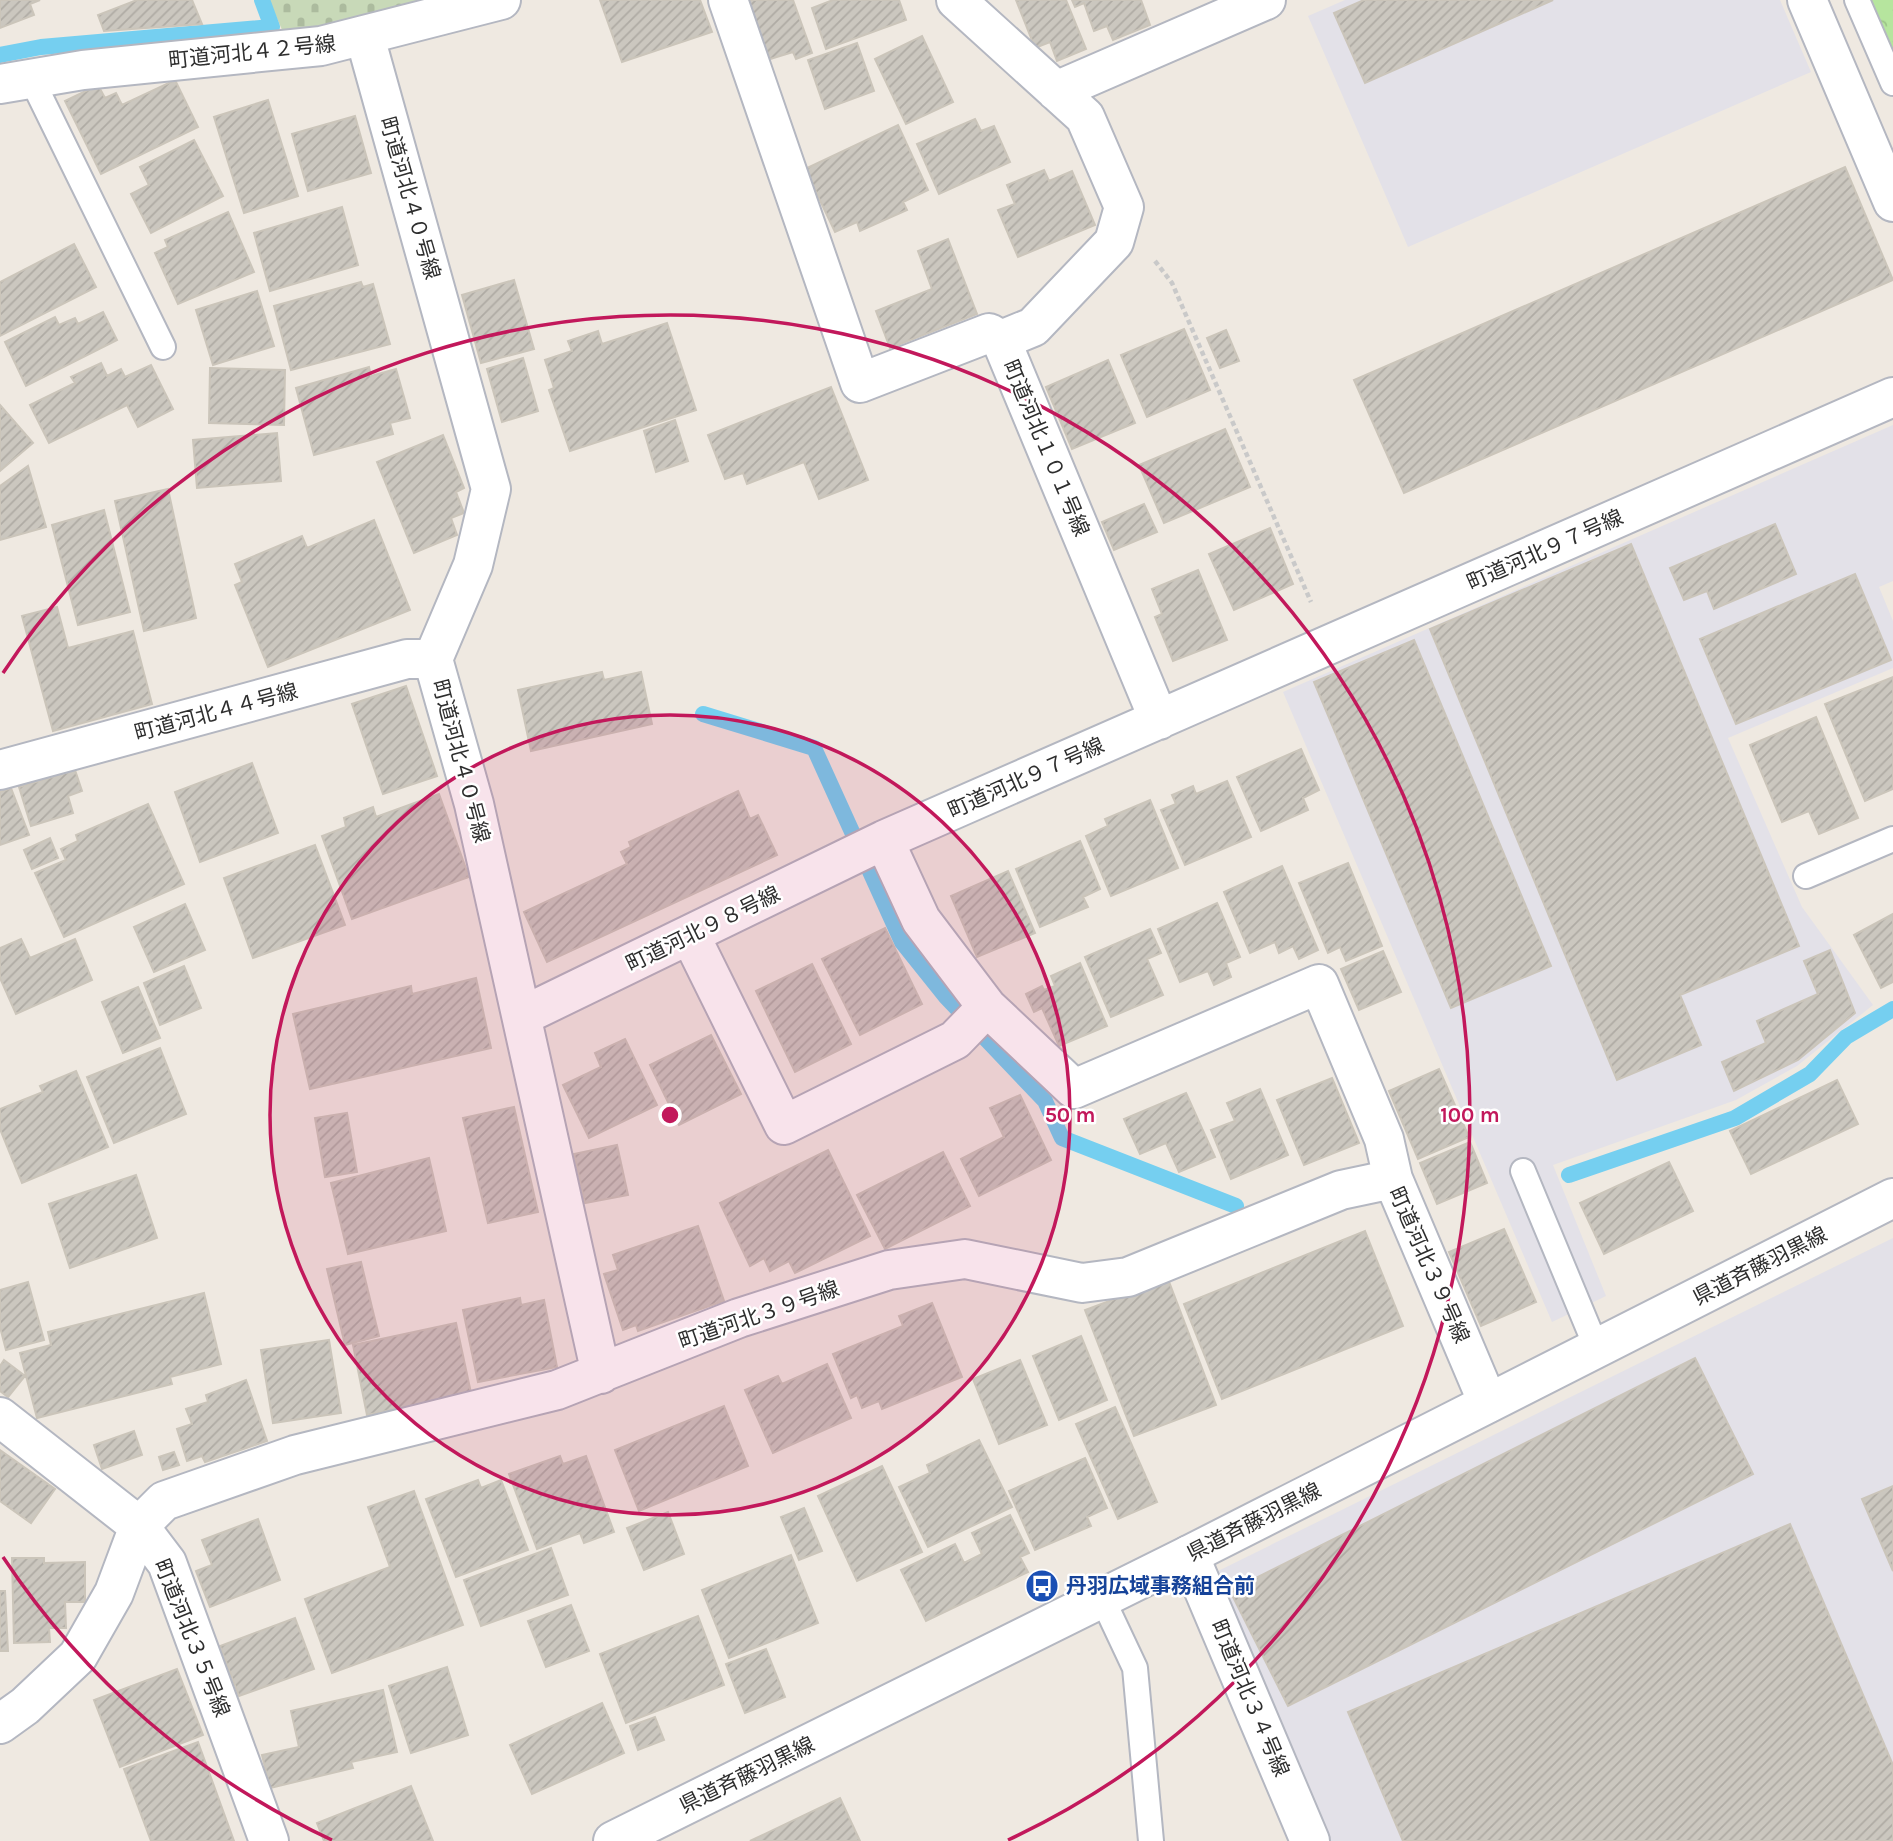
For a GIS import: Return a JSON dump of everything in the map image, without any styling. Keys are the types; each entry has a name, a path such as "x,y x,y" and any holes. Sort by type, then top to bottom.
{"street":[{"name":"町道河北４２号線","path":"16,81 83,70 321,46 365,37 501,0"},
{"name":"町道河北１０１号線","path":"728,0 860,383 989,333 1001,340 1159,720"},
{"path":"956,0 1085,117 1124,207 1114,242 1033,327 1001,340"},
{"path":"1056,91 1266,0"},
{"path":"1807,0 1893,202"},
{"name":"町道河北４０号線","path":"365,37 491,489 473,565 433,659 474,804 601,1374"},
{"name":"町道河北９７号線","path":"884,841 1893,397"},
{"name":"町道河北４４号線","path":"0,770 407,659 433,659"},
{"path":"884,841 921,920 987,1006 1074,1089 1319,984 1384,1139 1393,1179"},
{"name":"町道河北９８号線","path":"522,1016 884,841"},
{"path":"690,935 784,1125 955,1040 987,1006"},
{"name":"町道河北３９号線","path":"0,1724 25,1706 78,1656 114,1593 139,1526 164,1501 295,1455 557,1390 739,1318 889,1270 965,1259 1082,1283 1128,1277 1341,1190 1393,1179 1488,1403"},
{"name":"県道斉藤羽黒線","path":"613,1841 1189,1555 1893,1198"},
{"name":"町道河北３５号線","path":"0,1418 139,1526 167,1563 270,1841"},
{"name":"町道河北３４号線","path":"1189,1555 1310,1841"}],"lane":[{"path":"1857,0 1893,83"},
{"path":"16,81 163,347"},
{"path":"1806,876 1893,839"},
{"path":"1523,1171 1597,1349"},
{"path":"1102,1598 1135,1668 1151,1841"}],"path":[{"path":"1121,215 1172,283 1329,645"}],"shaded area":[{"path":"1345,0 1780,0 1811,72 1408,247 1308,16"},
{"path":"1893,425 1893,581 1879,587 1893,621 1893,668 1728,738 1802,907 1873,1005 1797,1066 1736,1100 1553,1165 1606,1296 1552,1322 1283,692"},
{"path":"1893,1238 1893,1841 1328,1841 1214,1573"}],"green space":[{"path":"269,0 441,0 345,27 283,32"},
{"path":"1869,0 1893,0 1893,55"}],"building":[{"path":"0,0 40,0 30,4 34,15 0,28"},
{"path":"137,0 192,0 202,24 104,31 98,15"},
{"path":"600,0 700,0 712,32 622,62"},
{"path":"746,0 793,0 812,53 796,59 793,52 767,60"},
{"path":"833,0 899,0 906,20 826,49 812,8"},
{"path":"1016,0 1066,0 1086,49 1057,61 1050,42 1035,48"},
{"path":"1072,0 1141,0 1150,25 1113,40 1107,26 1094,31 1084,3 1075,7"},
{"path":"1364,0 1553,0 1365,83 1334,13"},
{"path":"922,36 953,102 906,124 875,59"},
{"path":"857,43 874,91 825,109 808,60"},
{"path":"175,80 198,127 101,174 65,101 98,85 105,98 116,93 122,105"},
{"path":"268,100 298,196 244,213 214,117"},
{"path":"355,116 371,173 308,191 292,134"},
{"path":"975,119 981,131 994,126 1010,162 939,194 917,144"},
{"path":"898,125 928,190 903,202 907,210 860,231 857,222 835,232 805,169"},
{"path":"194,140 223,196 151,233 131,194 149,185 140,167"},
{"path":"1845,167 1893,280 1404,493 1354,380"},
{"path":"1044,170 1049,181 1072,171 1095,225 1018,257 998,210 1015,204 1007,185"},
{"path":"342,207 358,265 270,291 254,233"},
{"path":"228,212 254,272 178,304 155,253 168,247 165,240"},
{"path":"948,239 977,314 890,348 876,311 932,289 918,251"},
{"path":"74,244 96,287 0,336 0,282"},
{"path":"514,280 534,349 481,363 462,295"},
{"path":"361,282 363,287 373,284 390,344 291,370 274,306"},
{"path":"257,291 274,346 213,365 196,310"},
{"path":"103,312 117,340 26,386 5,342 55,317 59,325 75,318 78,324"},
{"path":"667,323 696,410 570,451 549,390 554,388 545,360 572,351 568,341 598,331 602,344"},
{"path":"1184,329 1210,390 1147,417 1121,355"},
{"path":"1226,330 1239,361 1220,368 1207,338"},
{"path":"523,358 538,411 502,422 487,369"},
{"path":"1108,360 1135,423 1072,449 1046,387"},
{"path":"101,363 107,376 121,369 125,377 151,365 173,409 138,427 127,405 49,443 30,405 75,383 71,377"},
{"path":"369,367 371,376 396,369 410,418 390,423 393,434 314,455 296,388"},
{"path":"210,368 285,370 284,425 209,423"},
{"path":"831,387 868,480 819,499 804,462 747,484 743,473 725,479 708,435"},
{"path":"0,405 33,443 0,471"},
{"path":"675,420 688,461 656,472 644,431"},
{"path":"1225,429 1250,487 1164,523 1139,465"},
{"path":"277,433 281,481 197,488 193,440"},
{"path":"443,435 464,488 456,492 464,513 451,518 457,535 414,553 377,462"},
{"path":"28,466 46,527 0,540 0,486"},
{"path":"168,489 196,618 144,631 115,501"},
{"path":"1144,504 1157,532 1114,550 1102,522"},
{"path":"104,510 130,612 78,625 52,525"},
{"path":"374,520 410,610 268,667 235,585 242,582 235,564 302,536 307,548"},
{"path":"1775,524 1796,574 1714,609 1707,591 1684,600 1670,568"},
{"path":"1270,528 1293,584 1234,610 1209,554"},
{"path":"1631,544 1799,946 1680,995 1701,1045 1617,1080 1430,629"},
{"path":"1198,570 1227,640 1173,661 1155,617 1162,614 1152,589"},
{"path":"1855,574 1891,660 1736,724 1700,639"},
{"path":"57,607 68,648 133,631 152,704 53,731 22,616"},
{"path":"1414,640 1551,966 1451,1008 1314,682"},
{"path":"602,672 604,680 641,672 652,724 531,751 518,690"},
{"path":"1893,677 1893,789 1865,801 1825,704"},
{"path":"406,686 437,776 383,794 352,704"},
{"path":"1816,717 1858,818 1819,834 1809,811 1782,822 1750,745"},
{"path":"1301,749 1319,790 1303,798 1308,810 1261,831 1237,777"},
{"path":"252,763 278,833 200,862 175,792"},
{"path":"75,770 82,791 68,796 73,813 31,826 19,787"},
{"path":"1227,781 1251,837 1185,865 1161,810 1176,804 1172,795 1193,786 1196,794"},
{"path":"11,788 29,835 0,845 0,792"},
{"path":"738,791 750,819 758,815 777,855 547,962 524,912 627,864 621,852 631,847 629,842"},
{"path":"439,794 469,877 352,919 322,836 346,827 344,818 373,807 376,817"},
{"path":"1150,800 1178,868 1111,896 1086,836 1108,826 1105,819"},
{"path":"148,804 184,884 64,937 35,873 66,860 61,849 78,841 76,835"},
{"path":"50,838 58,858 32,869 24,850"},
{"path":"1080,841 1100,889 1083,897 1088,907 1040,927 1016,869"},
{"path":"315,845 345,925 253,958 224,878"},
{"path":"1348,863 1382,946 1346,961 1340,947 1328,953 1299,883"},
{"path":"1282,866 1318,950 1299,959 1293,946 1279,953 1275,942 1250,953 1224,892"},
{"path":"1008,871 1035,933 977,957 951,896"},
{"path":"1217,903 1240,957 1226,963 1231,977 1214,985 1208,971 1180,982 1158,929"},
{"path":"185,904 205,950 154,972 134,927"},
{"path":"1893,914 1893,982 1881,988 1854,935"},
{"path":"885,928 922,1004 860,1035 822,959"},
{"path":"1150,929 1161,953 1147,959 1163,995 1111,1017 1085,957"},
{"path":"21,939 30,958 75,939 92,980 16,1014 0,978 0,948"},
{"path":"1830,950 1855,1013 1798,1060 1734,1091 1722,1062 1766,1043 1757,1021 1818,994 1804,961"},
{"path":"1383,951 1401,992 1359,1010 1341,969"},
{"path":"1080,963 1107,1026 1059,1046 1042,1008 1034,1012 1026,994 1042,986 1044,990 1055,986 1051,976"},
{"path":"812,964 851,1044 795,1072 756,991"},
{"path":"184,966 201,1008 160,1025 144,983"},
{"path":"476,978 491,1048 310,1089 293,1014 411,986 412,994"},
{"path":"138,987 160,1038 123,1053 102,1002"},
{"path":"711,1035 741,1094 679,1125 650,1065"},
{"path":"625,1039 657,1105 589,1138 563,1085 601,1067 595,1053"},
{"path":"160,1048 186,1114 114,1143 87,1077"},
{"path":"1439,1069 1469,1137 1418,1159 1389,1091"},
{"path":"76,1071 108,1147 22,1183 0,1129 0,1109 43,1092 40,1086"},
{"path":"1332,1078 1359,1143 1304,1165 1277,1100"},
{"path":"1837,1080 1858,1124 1751,1174 1730,1131"},
{"path":"1260,1089 1288,1155 1231,1179 1211,1130 1235,1121 1227,1103"},
{"path":"1186,1093 1215,1157 1179,1172 1166,1143 1140,1154 1124,1119"},
{"path":"1020,1095 1051,1160 979,1196 961,1159 1004,1137 990,1108"},
{"path":"514,1107 538,1212 488,1223 463,1118"},
{"path":"347,1113 357,1172 325,1177 315,1118"},
{"path":"1470,1142 1487,1183 1437,1204 1420,1163"},
{"path":"617,1145 628,1195 585,1203 574,1154"},
{"path":"828,1150 870,1236 795,1273 789,1261 770,1271 764,1258 750,1266 720,1203"},
{"path":"943,1152 970,1206 885,1249 857,1195"},
{"path":"429,1158 446,1231 348,1254 331,1183"},
{"path":"1669,1162 1693,1211 1604,1254 1580,1203"},
{"path":"136,1175 157,1238 70,1268 49,1204"},
{"path":"698,1226 724,1301 638,1331 636,1325 623,1330 604,1274 618,1270 613,1255"},
{"path":"1504,1229 1536,1302 1481,1326 1449,1252"},
{"path":"1365,1231 1403,1326 1222,1399 1184,1304"},
{"path":"361,1262 379,1336 345,1345 327,1269"},
{"path":"1168,1279 1216,1405 1134,1436 1085,1310"},
{"path":"28,1282 44,1340 6,1350 0,1327 0,1290"},
{"path":"204,1293 221,1364 170,1377 172,1384 37,1418 20,1353 51,1345 48,1332"},
{"path":"520,1298 521,1305 544,1300 557,1367 478,1382 463,1310"},
{"path":"932,1303 962,1377 882,1409 879,1401 862,1408 857,1395 851,1398 833,1354 903,1326 899,1316"},
{"path":"456,1323 471,1393 367,1415 353,1345"},
{"path":"1081,1336 1107,1400 1059,1420 1033,1356"},
{"path":"329,1340 341,1413 273,1423 261,1350"},
{"path":"1695,1358 1753,1474 1288,1706 1230,1591"},
{"path":"4,1360 25,1376 8,1397 0,1391 0,1366"},
{"path":"1020,1360 1047,1425 999,1444 973,1379"},
{"path":"827,1364 851,1418 773,1453 745,1390 778,1376 782,1384"},
{"path":"246,1380 267,1441 205,1462 202,1456 187,1461 177,1429 192,1424 186,1409 208,1402 206,1395"},
{"path":"724,1406 748,1466 639,1511 615,1450"},
{"path":"1115,1407 1157,1502 1118,1519 1076,1424"},
{"path":"134,1431 142,1455 102,1469 94,1445"},
{"path":"979,1440 1012,1507 928,1547 899,1487 930,1473 927,1465"},
{"path":"0,1450 55,1489 31,1523 0,1501"},
{"path":"174,1452 179,1465 163,1470 159,1457"},
{"path":"560,1456 563,1464 586,1456 614,1532 584,1543 580,1533 537,1549 509,1474"},
{"path":"1085,1458 1107,1508 1087,1517 1091,1526 1035,1550 1009,1491"},
{"path":"882,1466 922,1552 857,1581 818,1496"},
{"path":"478,1480 481,1488 501,1480 528,1550 456,1577 426,1499"},
{"path":"1893,1486 1893,1571 1862,1499"},
{"path":"414,1491 463,1625 332,1673 305,1599 390,1567 368,1507"},
{"path":"804,1508 822,1551 799,1560 781,1517"},
{"path":"668,1512 684,1554 644,1570 627,1528"},
{"path":"1010,1515 1029,1553 1020,1557 1028,1572 926,1621 901,1570 955,1544 964,1563 982,1554 972,1533"},
{"path":"258,1519 280,1580 210,1607 196,1571 212,1565 202,1540"},
{"path":"1790,1524 1893,1765 1893,1841 1403,1841 1348,1712"},
{"path":"551,1548 568,1595 481,1626 464,1580"},
{"path":"791,1555 818,1623 729,1658 702,1590"},
{"path":"12,1558 44,1558 44,1563 85,1562 85,1602 65,1602 66,1628 49,1628 50,1642 14,1643"},
{"path":"0,1591 5,1591 8,1651 0,1651"},
{"path":"571,1605 589,1651 546,1667 528,1621"},
{"path":"698,1616 724,1685 626,1723 600,1654"},
{"path":"295,1618 314,1669 239,1696 220,1646"},
{"path":"766,1649 785,1697 745,1713 726,1664"},
{"path":"447,1667 468,1735 411,1753 389,1686"},
{"path":"177,1669 203,1735 120,1767 94,1700"},
{"path":"383,1690 397,1752 351,1762 353,1768 270,1788 262,1755 299,1747 291,1711"},
{"path":"602,1703 624,1753 532,1794 510,1745"},
{"path":"655,1717 664,1740 638,1750 630,1726"},
{"path":"198,1742 234,1841 151,1841 124,1769"},
{"path":"411,1786 433,1841 324,1841 317,1823"},
{"path":"840,1798 860,1841 750,1841"}],"waterway":[{"path":"0,55 41,47 272,27 262,0"},
{"path":"703,714 814,748 902,942 946,997 1045,1101 1062,1138 1236,1206"},
{"path":"1569,1175 1735,1118 1810,1074 1846,1037 1893,1009"}],"place":[{"name":"丹羽広域事務組合前","path":"1042,1586"}]}
